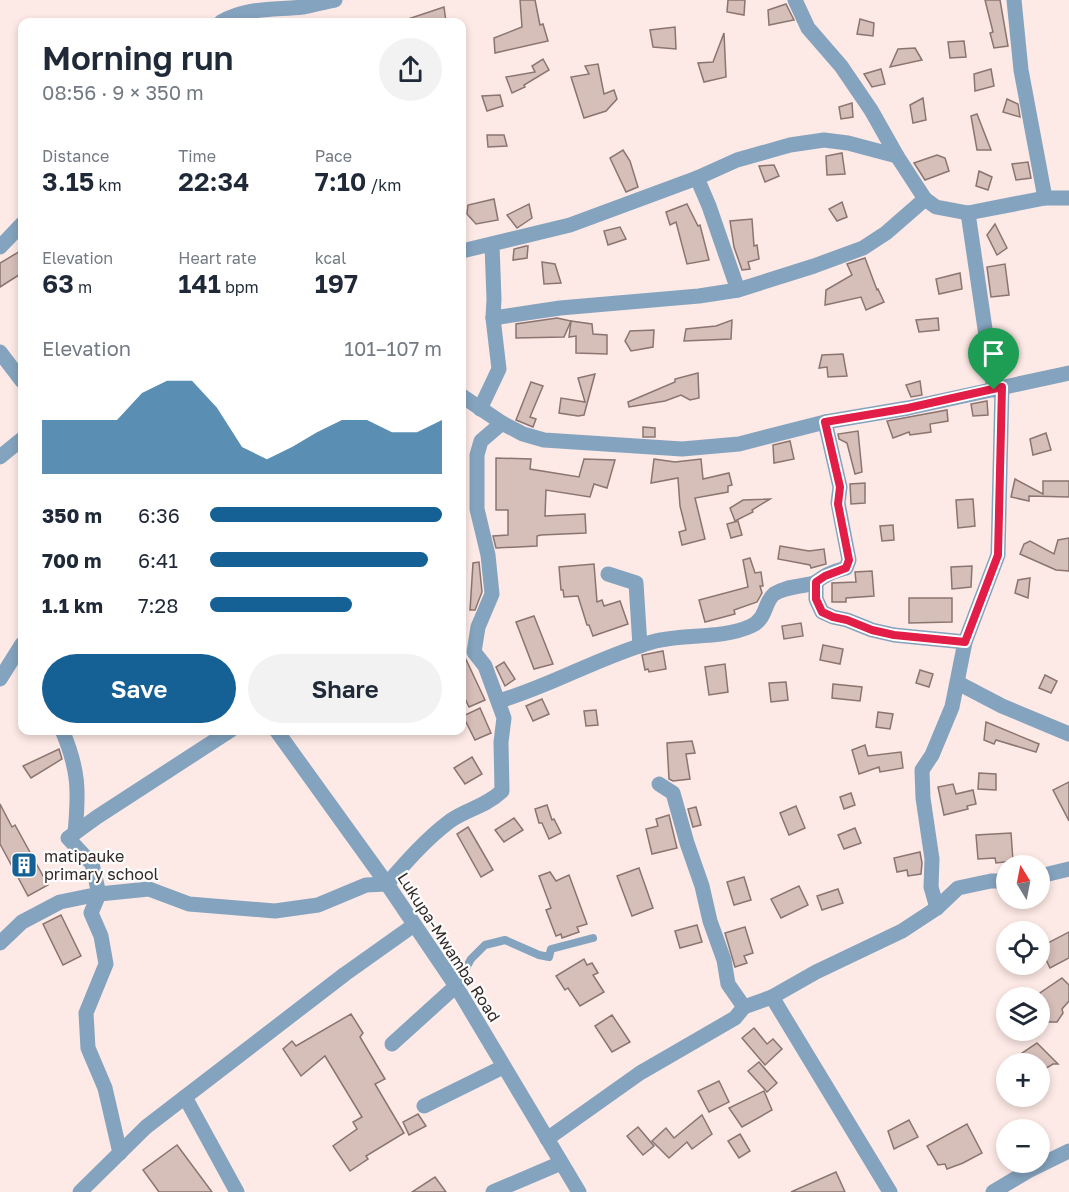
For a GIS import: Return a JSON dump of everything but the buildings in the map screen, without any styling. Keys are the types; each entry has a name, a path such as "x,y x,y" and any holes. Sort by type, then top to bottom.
{"street":[{"path":"228,18 248,11 305,6 335,0"},
{"path":"795,0 808,28 841,66 871,110 925,199 936,207 968,213 1045,198 1069,198"},
{"path":"1014,0 1021,70 1045,198"},
{"path":"466,250 570,225 697,178 737,160 790,145 824,140 848,143 897,156"},
{"path":"697,178 738,290"},
{"path":"493,318 560,308 699,296 738,290 863,248 885,233 925,199"},
{"path":"937,908 931,887 932,859 923,798 922,770 932,755 952,707 965,642 998,555 998,388 968,213"},
{"path":"0,247 18,228"},
{"path":"480,409 499,369 493,318 492,245"},
{"path":"0,352 18,376"},
{"path":"466,399 502,423 523,434 544,440 682,449 739,444 825,422 908,408 1069,373"},
{"path":"499,701 640,646 669,638 735,632 753,625 764,615 772,596 782,590 816,582 846,568 849,560 838,504 840,487 825,422"},
{"path":"0,942 22,922 60,902 99,894 149,890 189,904 275,911 318,905 366,885 387,884 408,860 452,820 490,802 502,791 501,742 504,718 485,666 474,652 478,627 492,594 488,555 477,509 477,455 480,441 502,423"},
{"path":"0,457 18,442"},
{"path":"608,574 636,583 640,646"},
{"path":"816,582 816,599 822,612 833,617 894,635 965,642"},
{"path":"0,679 18,650"},
{"path":"958,684 1002,706 1069,734"},
{"path":"64,735 78,779 75,833"},
{"path":"120,1153 105,1088 88,1048 87,1013 106,964 101,936 91,914 99,894 92,864 68,838 223,735"},
{"name":"Lukupa-Mwamba Road","path":"280,735 387,884 456,986 579,1192"},
{"path":"659,784 673,793 702,886 710,921 724,960 728,984 744,1006"},
{"path":"1050,874 1069,869"},
{"path":"547,1138 640,1074 735,1018 744,1006 772,997 816,972 902,931 937,908 958,888 996,882"},
{"path":"80,1192 146,1127 345,974 414,926"},
{"path":"392,1044 456,986"},
{"path":"772,997 890,1192"},
{"path":"424,1106 503,1067"},
{"path":"185,1097 237,1192"},
{"path":"993,1192 1069,1151"},
{"path":"493,1192 561,1163"}],"lane":[{"path":"456,986 471,959 485,945 505,940 549,957 551,949 593,938"}],"place":[{"name":"matipauke primary school","path":"24,865"}],"route":[{"path":"1002,387 998,555 965,642 894,635 872,630 822,612 816,599 816,582 846,568 849,560 838,504 840,487 825,422 994,390 1002,387"}]}
